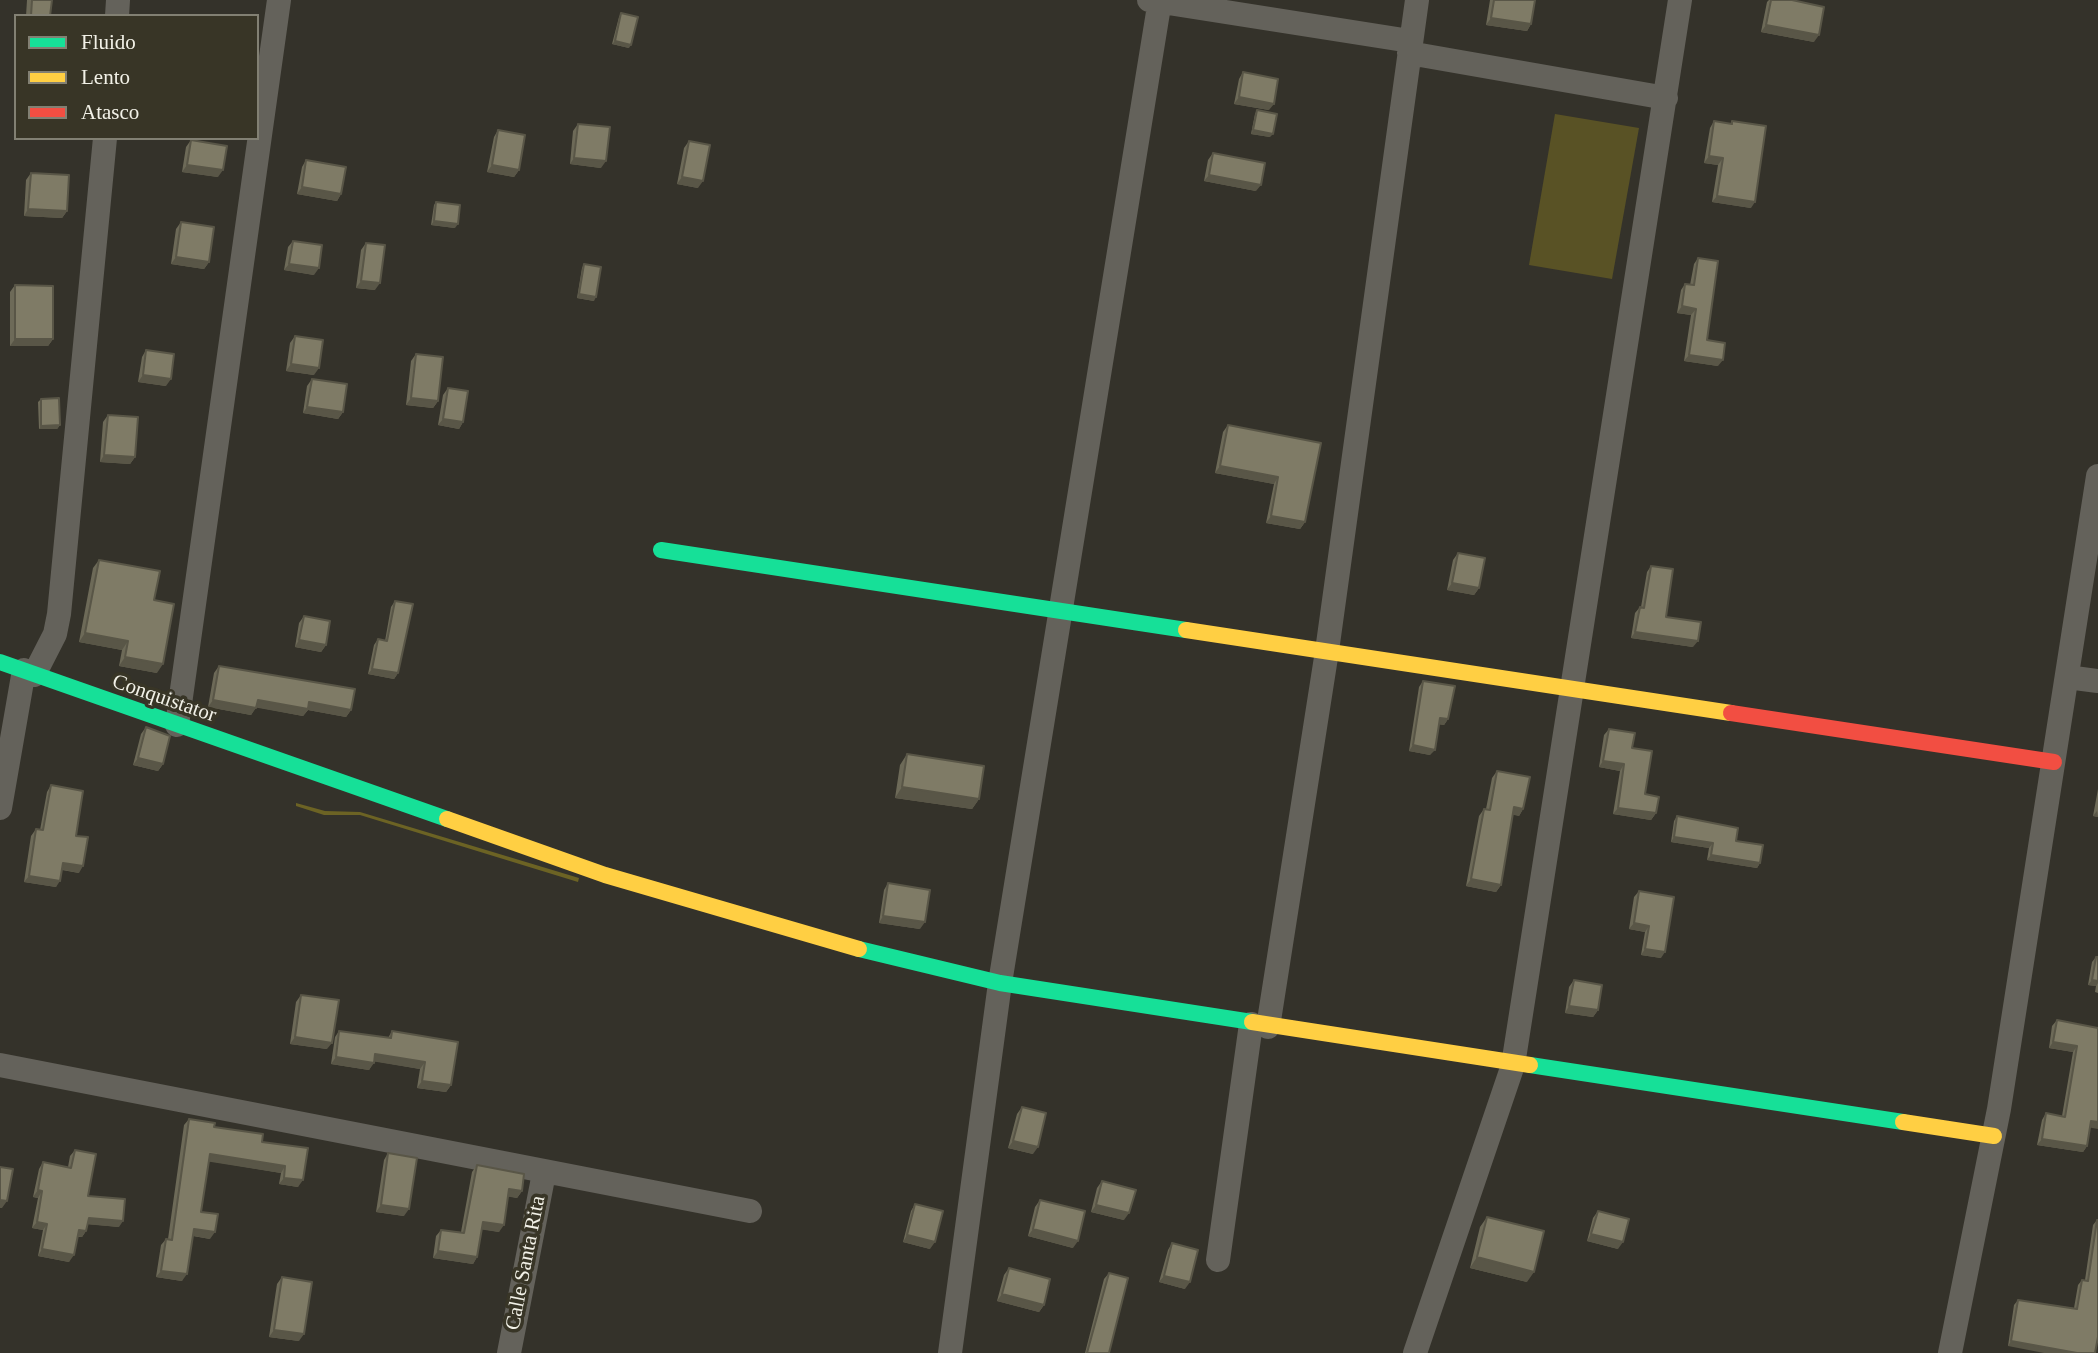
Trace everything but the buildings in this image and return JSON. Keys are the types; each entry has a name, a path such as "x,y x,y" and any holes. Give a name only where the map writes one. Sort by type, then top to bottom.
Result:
{"street":[{"path":"177,725 279,0"},
{"path":"1218,1260 1326,651 1417,0"},
{"path":"1415,1353 1513,1065 1680,0"},
{"path":"950,1353 1000,984 1157,1 1410,47 1666,98"},
{"path":"0,807 29,673 55,634 60,614 105,140"},
{"path":"1950,1353 1994,1136 2098,476"},
{"path":"661,550 2054,762"},
{"name":"Conquistator","path":"0,662 631,883 815,939 1000,984 1513,1065 1994,1136"},
{"path":"2067,677 2098,681"},
{"path":"0,1065 750,1211"},
{"name":"Calle Santa Rita","path":"509,1353 544,1173"}],"shaded area":[{"path":"1555,114 1639,128 1612,279 1529,265"},
{"path":"296,803 325,811 360,812 579,878 578,882 360,815 324,815 296,806"}],"traffic: fast":[{"path":"661,550 1186,630"},
{"path":"0,662 447,819"},
{"path":"859,949 1000,983 1252,1022"},
{"path":"1530,1065 1903,1122"}],"traffic: slow":[{"path":"1186,630 1731,713"},
{"path":"447,819 605,875 859,949"},
{"path":"1252,1022 1530,1065"},
{"path":"1903,1122 1994,1136"}],"traffic: jam":[{"path":"1731,713 2054,762"}]}
